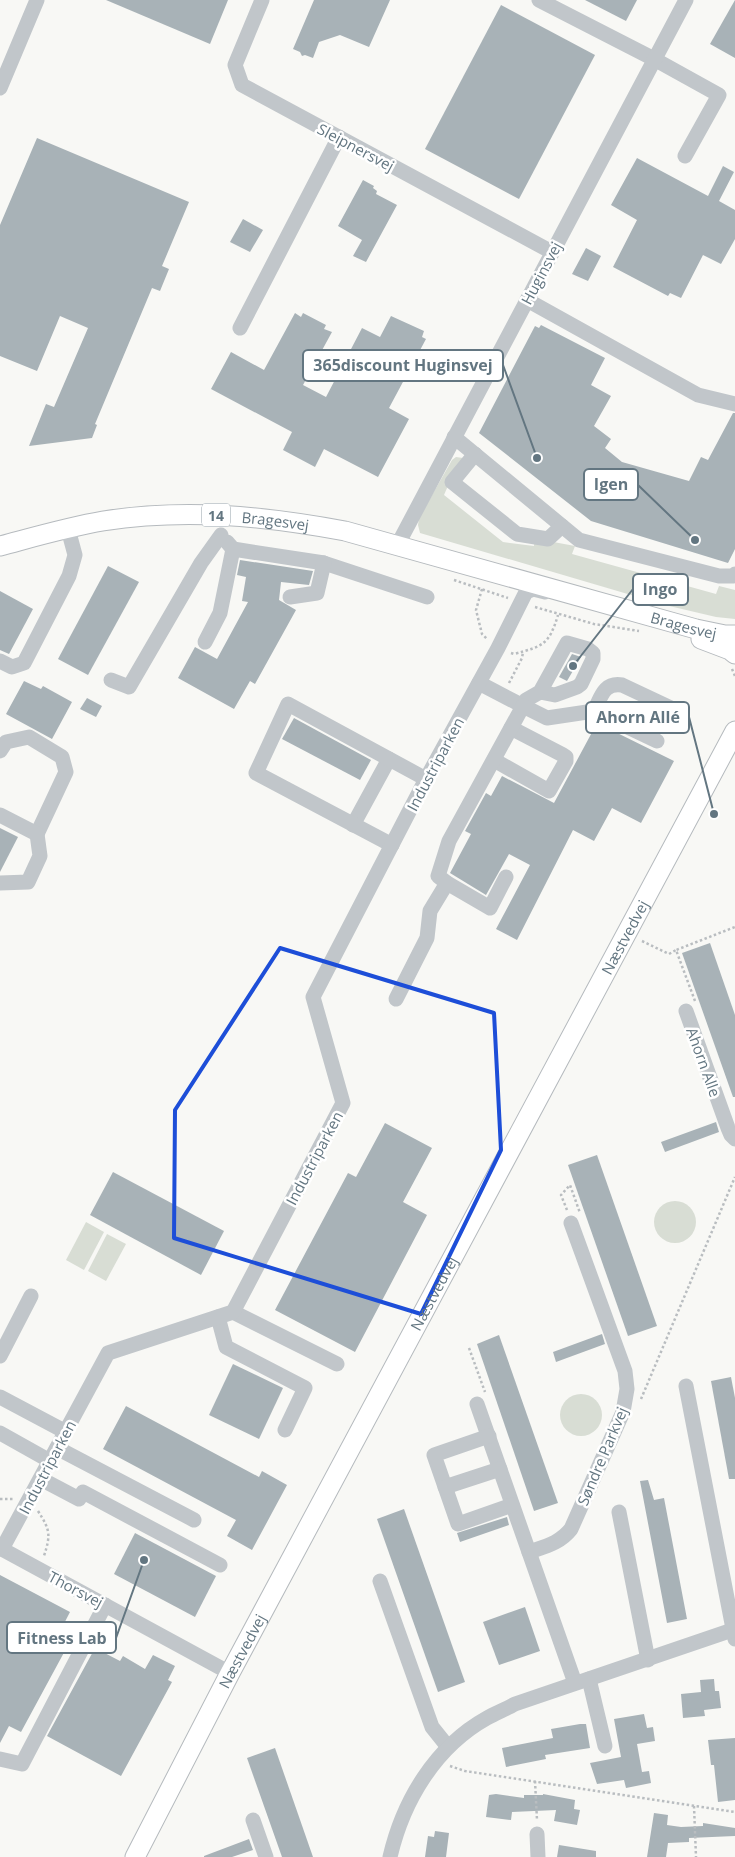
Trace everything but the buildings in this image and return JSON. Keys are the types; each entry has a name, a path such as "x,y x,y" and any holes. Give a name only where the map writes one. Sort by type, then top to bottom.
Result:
{"main road":[{"name":"Bragesvej","path":"0,542 102,522 173,515 247,516 290,521 344,532 396,546 522,586 575,607 641,621 686,634 730,650 735,654"},
{"name":"Bragesvej","path":"0,546 33,536"},
{"name":"Bragesvej","path":"522,586 602,604 696,629 725,635 735,635"},
{"name":"Næstvedvej","path":"135,1857 230,1673 735,731"}],"street":[{"path":"0,88 37,0"},
{"name":"Sleipnersvej","path":"262,0 235,65 242,85 552,252"},
{"path":"539,0 654,59 718,95 685,156"},
{"name":"Huginsvej","path":"396,546 686,0"},
{"path":"240,328 339,137"},
{"path":"527,300 698,394 735,404"},
{"path":"454,437 579,540 718,576 733,576 735,574"},
{"path":"475,454 452,482 517,534 548,539 562,526"},
{"path":"219,515 221,535 233,549 324,563 427,597"},
{"path":"0,661 12,668 24,663 69,576 75,555 68,528"},
{"path":"111,680 129,687 202,563 221,535"},
{"path":"206,642 220,613 233,549"},
{"path":"290,597 317,593 324,563"},
{"name":"Industriparken","path":"1,1549 41,1479 108,1353 233,1312 344,1102 313,997 426,779 479,683 522,586"},
{"path":"479,683 547,718 594,711 657,741"},
{"path":"594,711 608,688 615,684 622,685 673,710"},
{"path":"506,877 490,908 438,876 449,841 526,700 540,692"},
{"path":"392,845 256,774 288,704 426,779"},
{"path":"494,760 549,791 566,761 566,757 563,755 511,728"},
{"path":"0,751 6,742 28,737 62,757 66,772 37,834 40,856 28,882 0,883"},
{"path":"353,825 389,759"},
{"path":"0,815 37,834"},
{"path":"396,999 427,938 430,911 447,883"},
{"name":"Ahorn Alle","path":"686,1011 728,1128 735,1139"},
{"name":"Søndre Parkvej","path":"529,1552 565,1538 571,1529 622,1412 627,1389 625,1371 572,1223"},
{"path":"0,1356 31,1296"},
{"path":"233,1312 337,1364"},
{"path":"218,1317 226,1347 305,1388 285,1430"},
{"path":"390,1857 403,1813 417,1787 448,1747 468,1730 515,1704 734,1633 686,1386"},
{"path":"0,1397 66,1432"},
{"path":"478,1404 529,1552 582,1681 604,1746"},
{"path":"0,1433 50,1461"},
{"path":"489,1436 434,1455 458,1524 512,1505"},
{"path":"57,1448 194,1520"},
{"path":"445,1487 500,1469"},
{"path":"41,1479 79,1499 83,1492 220,1565"},
{"path":"619,1512 648,1660"},
{"name":"Thorsvej","path":"1,1549 230,1673"},
{"path":"380,1580 432,1727 448,1747"},
{"path":"0,1759 22,1764 105,1605"},
{"path":"253,1820 266,1857"},
{"path":"537,1834 538,1857"}],"path":[{"path":"502,695 522,658 523,652"},
{"path":"712,937 735,928"},
{"path":"627,932 669,954 676,950"},
{"path":"641,1399 735,1177"},
{"path":"570,1185 561,1194 572,1223"},
{"path":"0,1499 9,1497 36,1507 48,1528 48,1544 40,1570"},
{"path":"438,1759 465,1771 735,1812"},
{"path":"535,1781 537,1834"},
{"path":"694,1806 696,1857"}],"highlighted area":[{"path":"280,948 494,1013 501,1150 421,1314 174,1238 175,1110"}],"shaded area":[{"path":"456,457 463,458 457,465 444,495 503,542 534,546 534,544 548,541 575,546 572,554 716,594 719,586 735,590 735,619 716,617 665,605 420,533 419,518 452,460"},
{"path":"679,1201 687,1204 693,1210 696,1222 693,1234 687,1240 671,1243 663,1240 657,1234 654,1218 657,1210 663,1204"},
{"path":"86,1222 104,1232 84,1270 66,1260"},
{"path":"107,1234 126,1244 106,1281 88,1271"},
{"path":"585,1394 593,1397 599,1403 602,1415 599,1427 593,1433 577,1436 569,1433 563,1427 560,1411 563,1403 569,1397"}],"place":[{"name":"365discount Huginsvej","path":"537,458"},
{"name":"Igen","path":"695,540"},
{"name":"Ingo","path":"573,666"},
{"name":"Ahorn Allé","path":"714,814"},
{"name":"Fitness Lab","path":"144,1560"}]}
